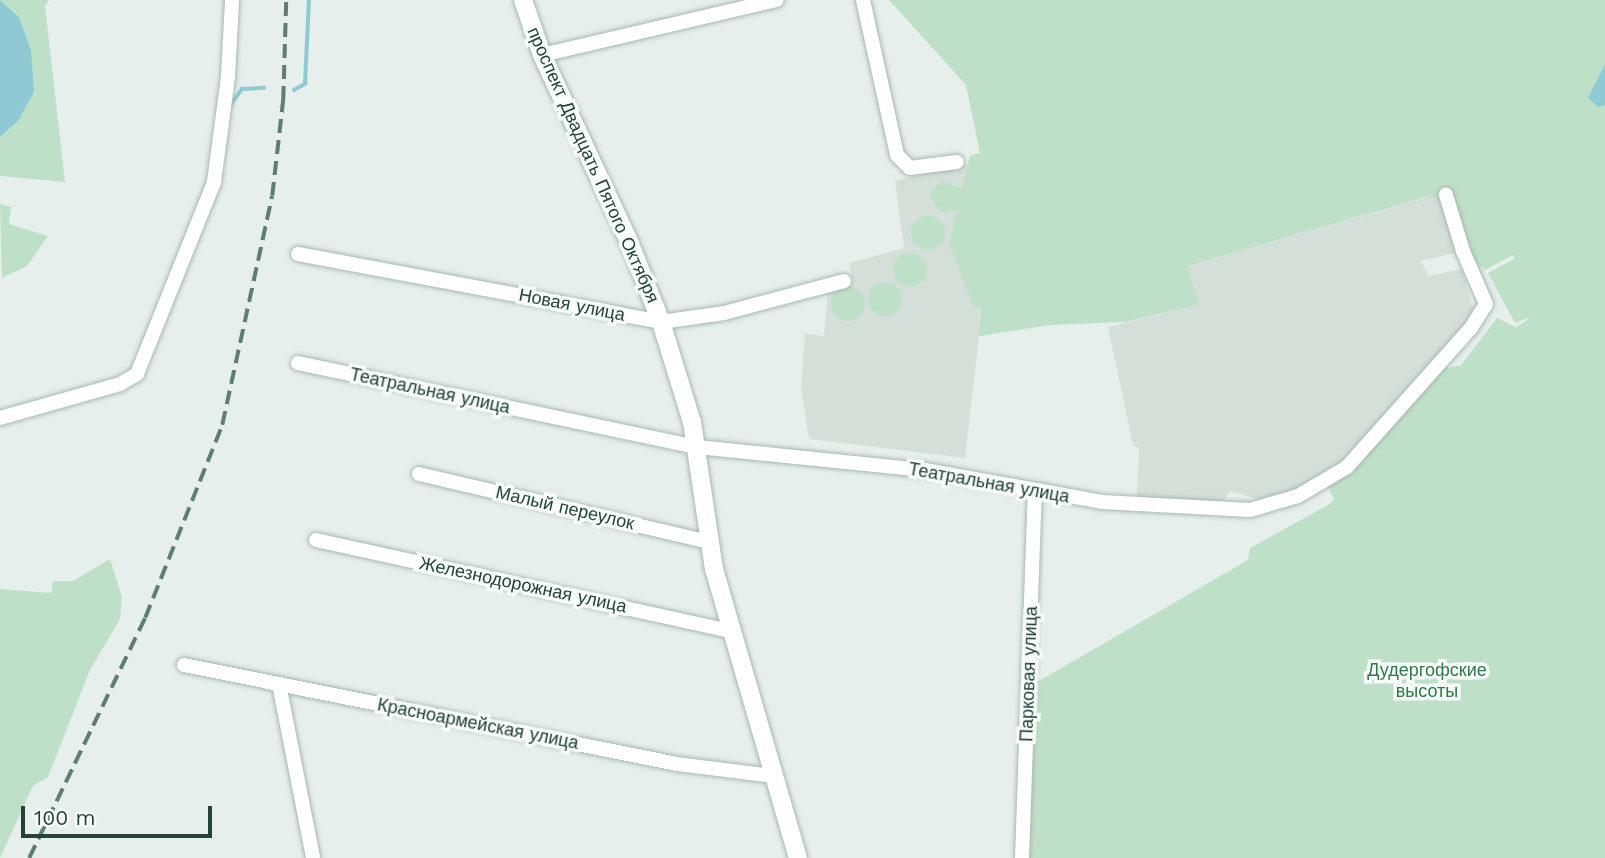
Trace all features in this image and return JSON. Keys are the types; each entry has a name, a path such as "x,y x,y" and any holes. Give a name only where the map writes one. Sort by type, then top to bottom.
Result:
{"street":[{"path":"0,418 120,384 137,374 214,182 229,77 232,0"},
{"name":"проспект Двадцать Пятого Октября","path":"523,0 542,55 630,244 661,322 697,447 710,542 731,631 798,858"},
{"path":"542,55 777,0"},
{"path":"863,0 897,155 910,168 957,162"},
{"name":"Театральная улица","path":"298,363 697,447 926,470 1035,491 1180,510 1250,510 1323,485 1369,443 1471,328 1486,304 1463,251 1446,195"},
{"name":"Новая улица","path":"298,254 661,322 724,313 844,281"},
{"name":"Малый переулок","path":"419,474 710,542"},
{"name":"Парковая улица","path":"1022,858 1035,491"},
{"name":"Железнодорожная улица","path":"316,540 731,631"},
{"name":"Красноармейская улица","path":"184,665 677,764 773,776"},
{"path":"279,684 313,858"}],"shaded area":[{"path":"971,163 980,200 979,336 965,458 809,439 801,387 805,334 824,336 828,289 853,285 849,263 904,248 895,181"},
{"path":"1454,190 1470,249 1421,261 1428,276 1462,269 1473,309 1469,322 1344,463 1293,491 1261,500 1230,491 1222,503 1137,499 1139,448 1133,445 1108,327 1199,305 1188,266"}],"green space":[{"path":"0,0 49,0 45,6 65,182 0,176 0,137 18,121 31,50 19,17"},
{"name":"Дудергофские высоты","path":"889,0 1605,0 1605,858 1026,858 1032,685 1248,560 1250,548 1330,504 1334,499 1328,486 1351,466 1444,357 1448,368 1461,365 1497,318 1516,327 1532,317 1515,323 1488,273 1514,259 1513,255 1485,270 1474,261 1461,233 1454,203 1427,197 1188,266 1199,305 1125,322 1050,325 979,336 980,308 973,306 949,243 957,210 941,212 929,195 942,180 962,189 970,156 980,153 966,85"},
{"path":"0,204 11,207 9,224 48,236 27,266 2,278"},
{"path":"928,216 940,221 945,233 940,245 928,250 916,245 911,233 916,221"},
{"path":"910,253 922,258 927,270 922,282 910,287 898,282 893,270 898,258"},
{"path":"885,282 897,287 902,299 897,311 885,316 873,311 868,299 873,287"},
{"path":"848,287 860,292 865,304 860,316 848,321 836,316 831,304 836,292"},
{"path":"110,559 122,597 120,619 90,670 48,777 33,786 0,858 0,589 51,593 53,581 73,581"}],"water":[{"path":"0,0 19,17 31,50 34,92 18,121 0,137"},
{"path":"1605,64 1605,105 1598,107 1588,98"}],"waterway":[{"path":"294,90 305,84 309,0"},
{"path":"230,106 242,89 264,88"}],"railway":[{"path":"29,858 145,618 222,425 272,196 283,100 286,0"}]}
